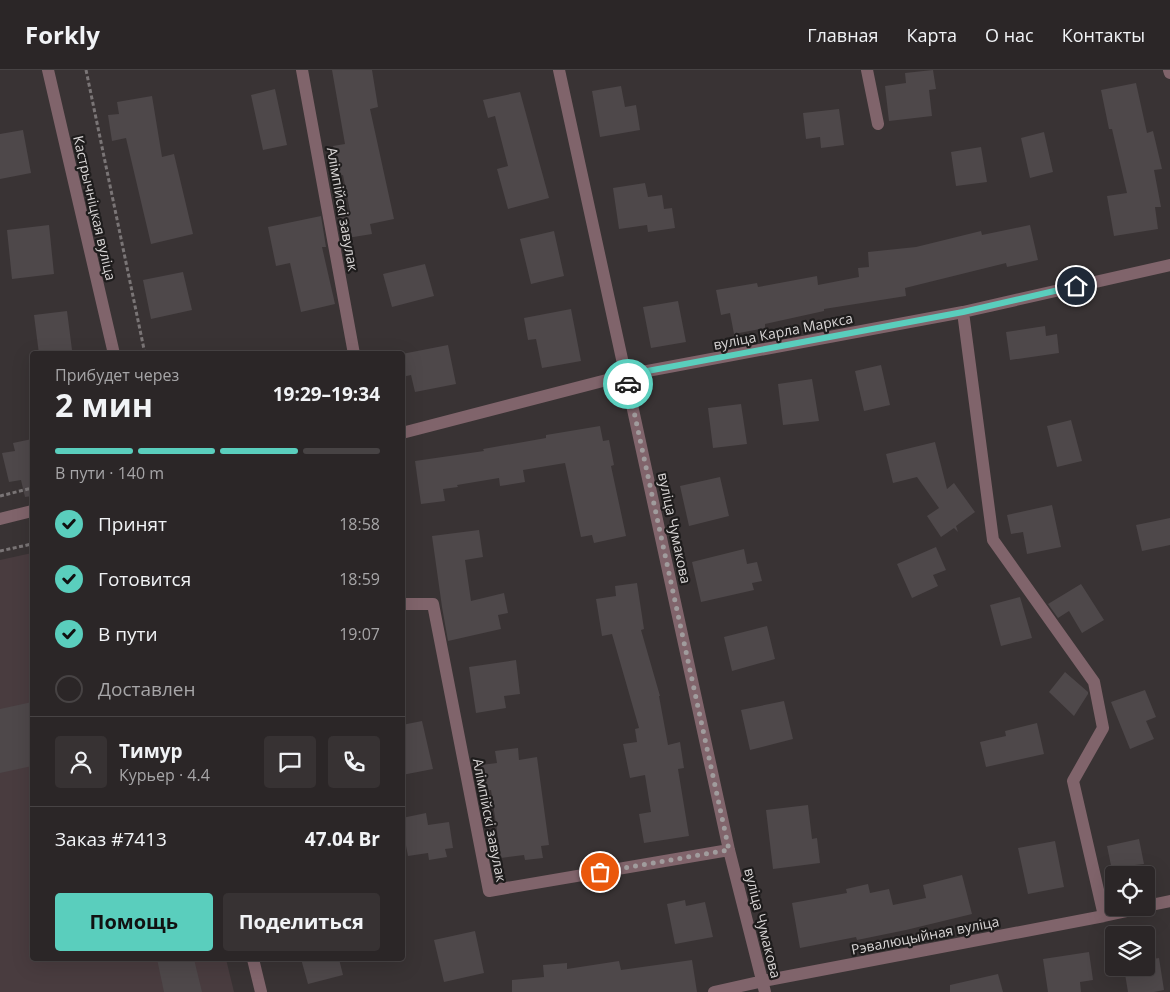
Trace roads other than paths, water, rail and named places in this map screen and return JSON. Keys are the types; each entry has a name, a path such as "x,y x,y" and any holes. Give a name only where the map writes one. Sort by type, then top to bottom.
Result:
{"street":[{"name":"Кастрычніцкая вуліца","path":"48,70 113,351"},
{"name":"Алімпійскі завулак","path":"302,70 353,351"},
{"name":"вуліца Чумакова","path":"559,70 729,850 764,987"},
{"path":"867,70 878,124"},
{"name":"вуліца Карла Маркса","path":"405,432 626,375 963,312 1170,265"},
{"path":"963,312 992,540 1094,682 1103,728 1072,781 1104,916"},
{"path":"0,519 30,512"},
{"name":"Алімпійскі завулак","path":"405,604 433,604 489,891 729,850"},
{"path":"1155,904 1170,901"},
{"name":"Рэвалюцыйная вуліца","path":"714,992 764,987 1104,916"},
{"path":"253,961 261,992"}]}
